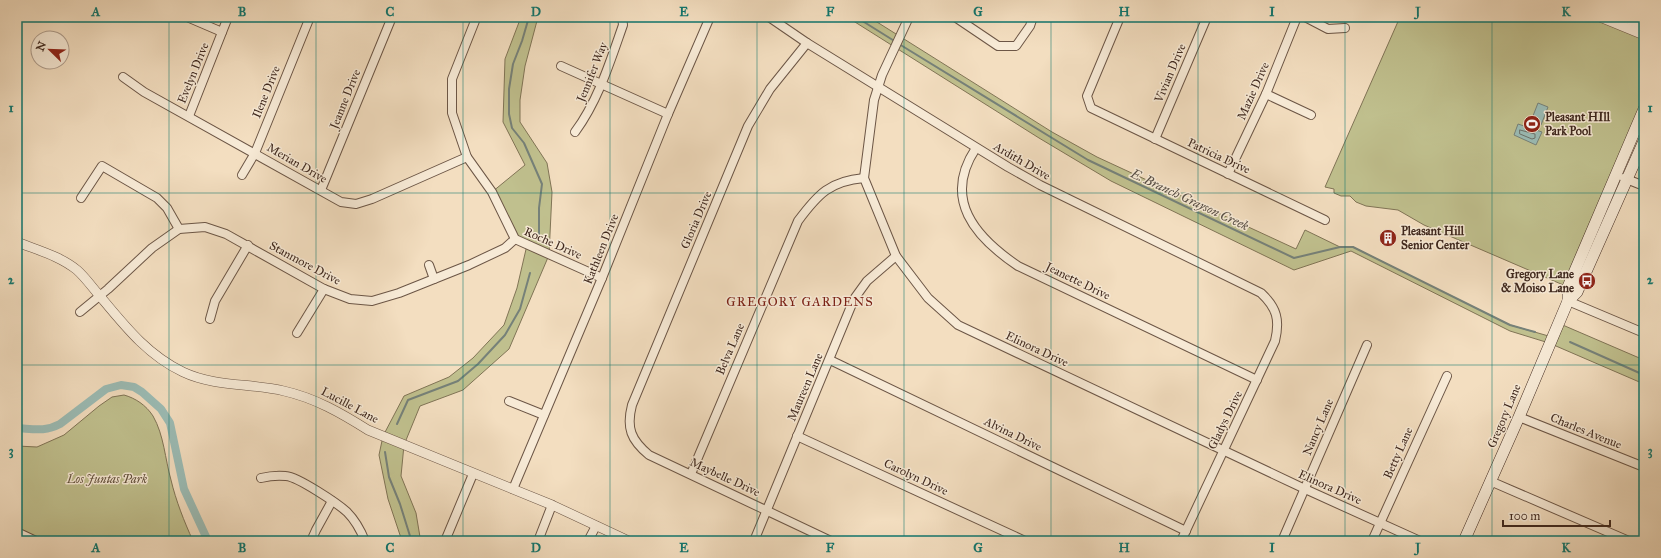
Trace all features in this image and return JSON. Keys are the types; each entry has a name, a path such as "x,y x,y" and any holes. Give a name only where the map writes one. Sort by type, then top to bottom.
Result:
{"main road":[{"name":"Gregory Lane","path":"1568,301 1568,287 1644,108"},
{"name":"Gregory Lane","path":"1464,541 1568,301 1577,292 1644,141"}],"street":[{"path":"187,17 222,32"},
{"name":"Evelyn Drive","path":"189,116 228,17"},
{"name":"Ilene Drive","path":"242,175 255,153 310,17"},
{"name":"Jeanne Drive","path":"320,190 392,17"},
{"name":"Roche Drive","path":"475,17 475,21 452,79 452,113 467,157 492,192 515,239 602,278"},
{"name":"Jennifer Way","path":"575,132 584,120 601,84 623,25 622,17"},
{"name":"Kathleen Drive","path":"512,489 602,278 668,114 710,17"},
{"name":"Ardith Drive","path":"769,17 807,43 1040,186 1260,293 1273,306"},
{"name":"Elinora Drive","path":"909,17 894,47 878,86 874,100 864,178 896,256 928,298 958,325 1223,451 1420,541"},
{"path":"955,17 998,46 1016,46 1030,26 1033,17"},
{"name":"Patricia Drive","path":"1120,17 1087,96 1091,108 1325,220"},
{"name":"Vivian Drive","path":"1155,139 1207,17"},
{"name":"Mazie Drive","path":"1228,174 1266,94 1297,17"},
{"path":"1305,17 1328,29 1345,28"},
{"path":"1623,17 1644,26"},
{"path":"1603,18 1644,34"},
{"name":"Gloria Drive","path":"629,417 632,405 748,126 770,89 807,43"},
{"path":"561,66 668,114"},
{"name":"Merian Drive","path":"123,77 144,92 341,202 356,204 372,199 467,157"},
{"path":"1266,94 1311,115"},
{"name":"Jeanette Drive","path":"976,148 969,159 963,178 964,205 967,216 974,227 1001,254 1018,266 1257,380"},
{"path":"80,312 133,268 152,248 179,229 167,208 157,198 102,166 81,198"},
{"path":"1616,174 1644,186"},
{"name":"Belva Lane","path":"691,474 798,221 809,206 829,187 846,180 864,178"},
{"name":"Stanmore Drive","path":"179,229 204,227 226,234 324,289 350,299 372,301 399,293 434,279 505,248 515,239"},
{"name":"Lucille Lane","path":"17,242 61,260 77,270 135,338 157,357 183,372 215,382 283,390 315,399 341,412 368,430 552,505 629,541"},
{"path":"210,319 215,301 248,245"},
{"name":"Maureen Lane","path":"754,541 854,299 867,281 896,256"},
{"path":"429,264 434,279"},
{"path":"297,333 324,289"},
{"path":"1568,301 1644,333"},
{"name":"Gladys Drive","path":"1181,541 1275,341 1278,329 1277,316 1273,306"},
{"name":"Nancy Lane","path":"1282,541 1367,345"},
{"name":"Alvina Drive","path":"830,360 1186,531"},
{"name":"Betty Lane","path":"1372,541 1447,376"},
{"path":"509,401 544,415"},
{"name":"Maybelle Drive","path":"629,417 629,427 639,447 649,455 831,541"},
{"name":"Charles Avenue","path":"1519,417 1644,467"},
{"name":"Carolyn Drive","path":"797,436 1025,541"},
{"path":"445,541 473,474"},
{"path":"261,478 275,475 287,476 332,501 347,512 354,521 365,541"},
{"path":"1490,481 1629,541"},
{"path":"311,541 332,501"},
{"path":"538,541 552,505"},
{"path":"588,541 596,526"},
{"path":"17,532 36,541"}],"green space":[{"path":"521,17 538,17 525,66 520,100 520,122 547,163 552,192 549,255 509,349 463,390 420,406 404,445 401,476 416,513 420,537 423,541 404,541 400,535 388,499 379,455 383,436 404,396 449,377 473,358 504,325 517,288 527,245 515,239 492,192 525,165 503,122 505,59"},
{"path":"847,17 869,17 1052,132 1097,157 1296,249 1305,230 1340,247 1353,247 1510,325 1552,337 1558,323 1644,360 1644,384 1549,343 1510,331 1351,251 1294,270 1111,181 1039,138"},
{"path":"1400,17 1600,17 1644,35 1644,109 1568,287 1424,225 1398,210 1366,206 1356,202 1350,196 1341,196 1334,193 1334,189 1325,187"},
{"name":"Los Juntas Park","path":"124,395 144,405 157,423 175,496 193,541 36,541 17,532 17,446 37,447 64,435 112,397"}],"water":[{"path":"1538,103 1548,107 1541,125 1531,121"},
{"path":"1518,124 1542,132 1536,145 1514,135"}],"waterway":[{"path":"529,17 513,64 509,89 509,114 512,128 524,143 542,184 539,208 539,235"},
{"name":"E. Branch Grayson Creek","path":"856,17 896,42"},
{"name":"E. Branch Grayson Creek","path":"899,44 1088,160 1294,258 1340,247 1353,247 1510,325 1535,332"},
{"path":"397,424 408,400 458,381 478,364 505,335 520,309 530,273"},
{"name":"E. Branch Grayson Creek","path":"1570,342 1644,375"},
{"path":"17,428 39,429 55,427 106,389 121,385 134,387 161,409 170,423 184,489 208,541"},
{"path":"385,452 389,477 413,541"}],"place":[{"name":"Pleasant HIll Park Pool","path":"1532,124"},
{"name":"Pleasant Hill Senior Center","path":"1388,238"},
{"name":"Gregory Lane & Moiso Lane","path":"1587,281"}],"district":[{"name":"GREGORY GARDENS","path":"800,301"}]}
